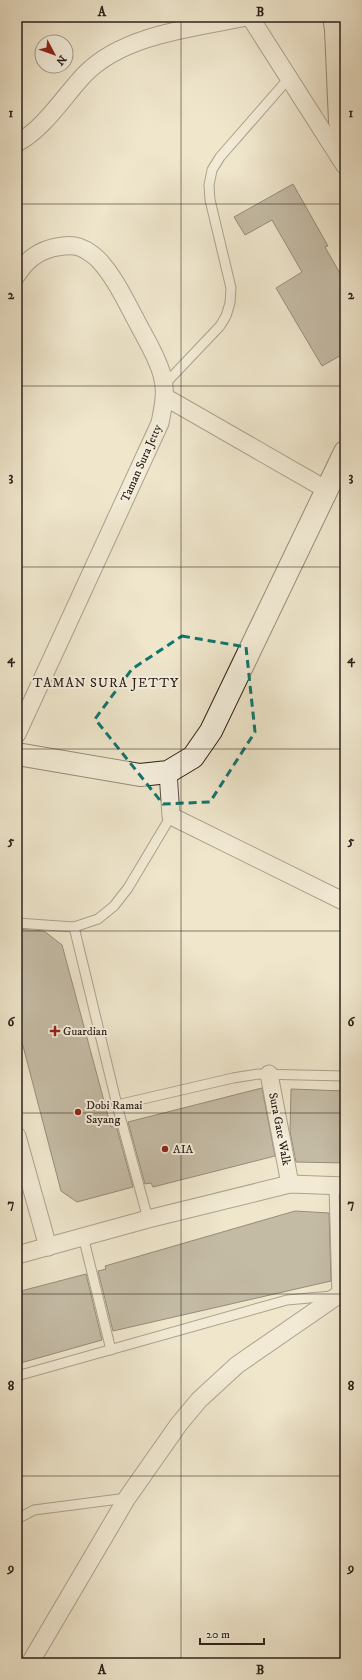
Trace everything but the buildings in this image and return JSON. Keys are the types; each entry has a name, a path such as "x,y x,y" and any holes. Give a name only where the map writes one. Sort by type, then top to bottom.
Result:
{"main road":[{"path":"336,21 340,122 345,146"}],"street":[{"path":"17,143 27,138 86,73 108,55 125,47 158,36 247,17"},
{"path":"250,17 345,166"},
{"name":"Taman Sura Jetty","path":"17,275 34,255 47,249 64,245 79,247 91,254 102,263 112,276 154,354 162,375 164,391 160,423 17,734"},
{"path":"164,391 327,490"},
{"path":"17,754 140,775 168,772 193,757 211,731 345,452"},
{"path":"168,772 171,816 345,902"},
{"name":"Sura Gate Walk","path":"269,1074 290,1184"},
{"path":"17,1136 48,1247"},
{"path":"17,1255 148,1219 290,1184 339,1186"},
{"path":"30,1663 127,1498 179,1424 199,1400 237,1365 341,1296"}],"lane":[{"path":"164,391 220,326 226,316 230,303 230,288 210,200 209,185 212,170 220,157 289,78"},
{"path":"17,924 74,927 98,919 114,906 128,888 171,816"},
{"path":"74,927 117,1105 148,1219"},
{"path":"117,1105 233,1078 269,1074 345,1076"},
{"path":"17,1376 287,1300 341,1296 339,1186"},
{"path":"83,1236 111,1350"},
{"path":"17,1519 34,1510 127,1498"}],"highlighted area":[{"path":"182,636 246,647 255,732 210,802 163,804 95,719 132,669"}],"place":[{"name":"Guardian","path":"55,1031"},
{"name":"Dobi Ramai Sayang","path":"78,1112"},
{"name":"AIA","path":"165,1149"}],"district":[{"name":"TAMAN SURA JETTY","path":"106,682"}]}
